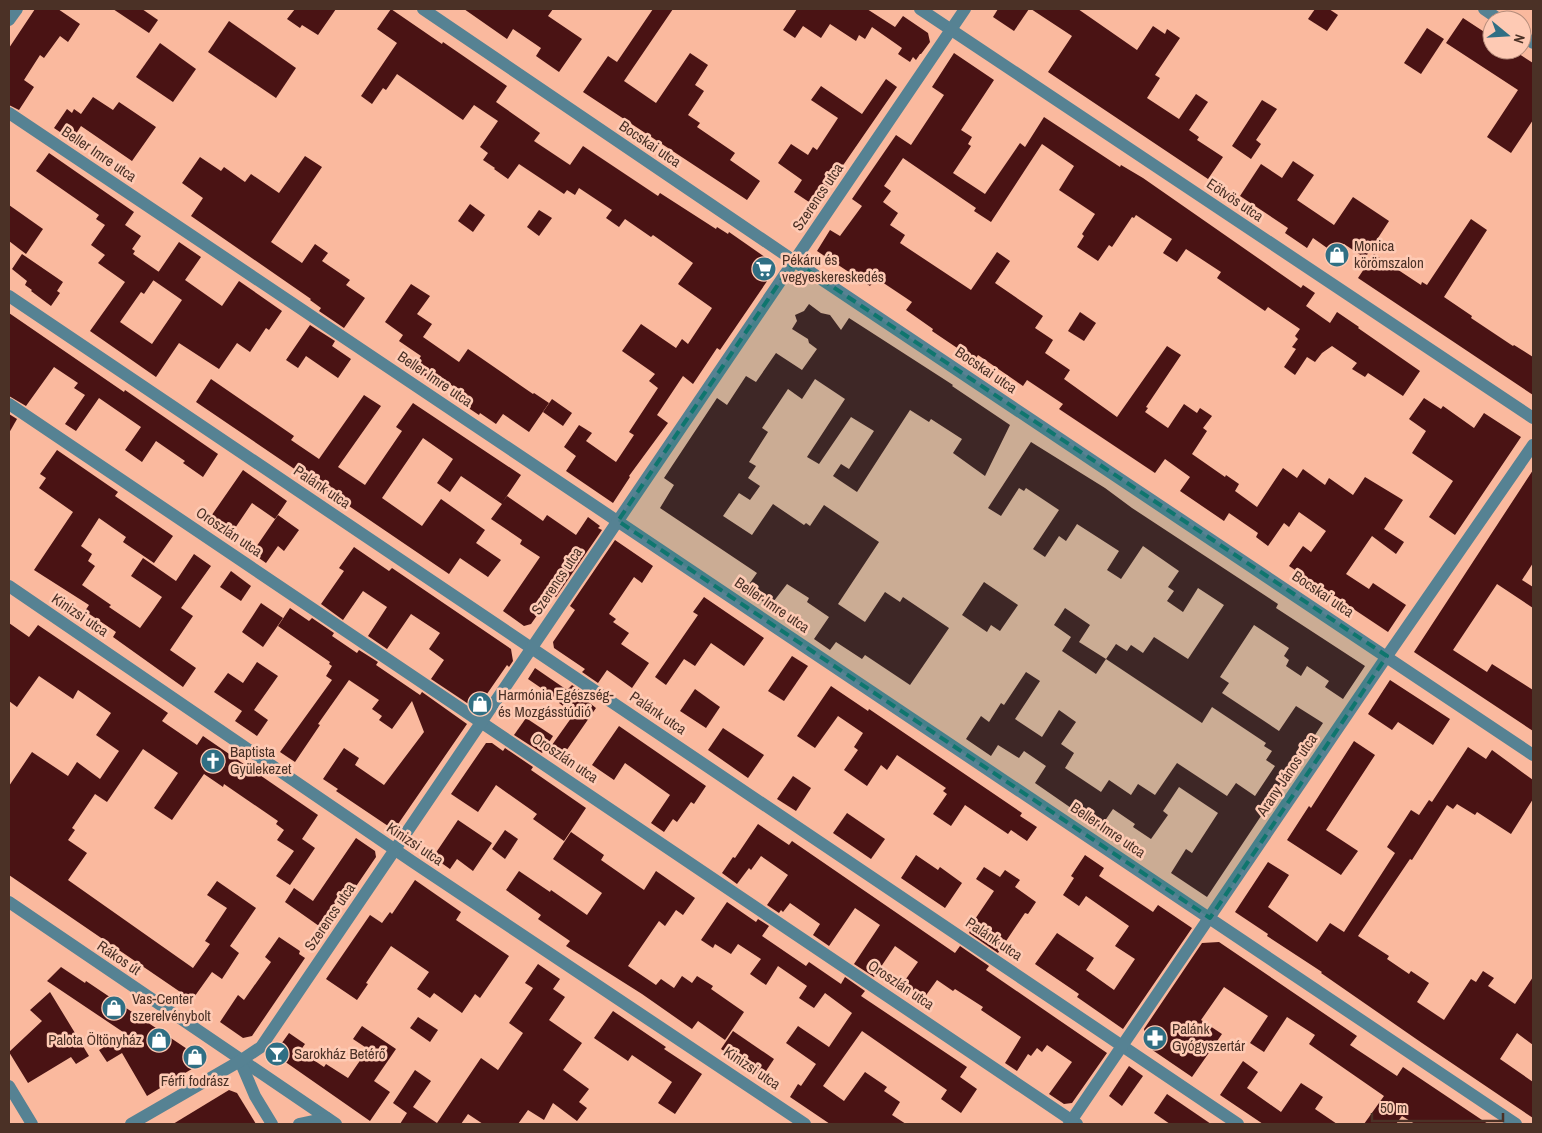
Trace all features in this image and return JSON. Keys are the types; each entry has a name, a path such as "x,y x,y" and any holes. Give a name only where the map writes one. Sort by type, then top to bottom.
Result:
{"street":[{"path":"9,20 17,9"},
{"name":"Bocskai utca","path":"423,9 794,261 1533,755"},
{"name":"Eötvös utca","path":"920,9 1533,418"},
{"name":"Szerencs utca","path":"131,1124 261,1047 965,9"},
{"name":"Beller Imre utca","path":"9,113 1516,1124"},
{"name":"Palánk utca","path":"9,296 1238,1124"},
{"name":"Oroszlán utca","path":"9,404 1073,1123"},
{"name":"Arany János utca","path":"1073,1123 1387,656 1533,445"},
{"name":"Kinizsi utca","path":"9,586 395,850 805,1124"},
{"name":"Rákos út","path":"9,902 240,1061 331,1121"},
{"path":"240,1061 255,1096 272,1124"},
{"path":"9,1086 32,1124"},
{"path":"299,1124 331,1121"}],"highlighted area":[{"path":"794,261 1387,656 1210,918 618,521"}],"building":[{"path":"35,9 58,9 80,24 68,42 60,36 44,58 40,55 24,80 34,87 19,110 9,105 9,48"},
{"path":"113,9 142,9 158,20 149,33"},
{"path":"295,9 336,9 318,35 302,25 300,28 287,19"},
{"path":"391,9 507,86 496,102 540,133 534,141 570,165 583,146 658,196 660,193 716,229 717,227 728,234 729,232 772,262 774,271 720,350 717,348 693,384 683,376 657,415 668,423 629,476 613,503 566,471 576,456 564,447 579,425 592,433 586,441 616,462 634,435 629,432 658,388 649,381 655,374 622,351 641,324 676,348 682,339 688,344 712,308 678,284 693,263 653,235 651,237 625,219 619,227 606,218 612,210 579,188 575,195 567,190 564,194 519,164 508,179 494,169 483,160 488,153 480,147 498,121 474,105 463,120 397,74 386,90 383,88 372,104 361,96 397,43 377,29"},
{"path":"464,9 553,9 548,16 582,39 559,72 536,56 541,48 513,29 507,39"},
{"path":"653,9 673,9 624,81 656,103 690,53 708,65 695,85 704,91 688,115 700,123 697,127 735,153 730,160 760,181 747,200 583,92 608,56 617,62"},
{"path":"797,9 867,9 895,27 903,16 928,33 930,42 916,60 913,57 910,62 898,54 902,48 872,27 865,39 859,35 856,41 830,24 821,38 803,26 795,38 783,30"},
{"path":"998,9 1029,9 1014,31 993,17"},
{"path":"1031,9 1078,9 1137,50 1153,26 1165,34 1167,29 1180,38 1155,75 1160,78 1147,98 1179,119 1196,94 1208,102 1189,130 1199,137 1197,140 1223,157 1208,179 1048,72 1072,36"},
{"path":"1315,9 1329,9 1338,15 1327,31 1308,19"},
{"path":"1463,18 1482,30 1482,60 1528,60 1533,63 1533,120 1511,153 1487,137 1518,90 1446,43"},
{"path":"229,21 296,68 276,98 208,52"},
{"path":"1427,28 1444,39 1421,74 1404,63"},
{"path":"160,43 196,69 173,102 136,77"},
{"path":"954,53 994,80 961,130 972,137 968,144 971,146 953,173 985,194 1020,143 1025,147 1044,117 1120,167 1121,165 1143,178 1301,288 1303,285 1315,293 1306,306 1330,323 1337,312 1420,371 1403,396 1368,373 1365,377 1352,369 1357,363 1332,346 1322,353 1315,362 1307,357 1295,375 1284,367 1296,349 1292,347 1298,339 1295,336 1300,329 1268,307 1265,311 1217,278 1221,272 1186,249 1177,262 1163,253 1172,239 1136,215 1134,218 1132,217 1112,247 1109,245 1098,261 1077,247 1084,236 1082,234 1095,214 1059,190 1074,166 1042,144 991,222 974,211 976,208 903,158 884,186 891,191 883,202 898,213 890,225 905,235 900,243 971,290 997,252 1010,261 995,283 1043,316 1035,328 1053,340 1045,353 1070,370 1064,379 1117,417 1167,346 1181,355 1146,407 1148,408 1145,412 1168,428 1184,404 1197,413 1200,408 1212,416 1203,428 1207,431 1192,454 1225,477 1226,475 1239,484 1235,491 1257,507 1283,468 1297,478 1303,469 1325,485 1329,478 1353,495 1365,477 1403,500 1384,529 1404,542 1396,554 1372,536 1346,574 1369,589 1373,583 1406,605 1388,632 1289,566 1303,546 1311,552 1326,531 1299,512 1289,527 1284,523 1268,546 1256,537 1258,533 1229,513 1224,521 1180,491 1190,477 1165,459 1155,473 1059,409 1063,404 1027,380 1023,386 978,355 975,360 932,331 933,329 906,310 912,302 876,278 870,286 817,251 830,230 840,236 862,206 852,199 896,135 911,145 944,95 932,87"},
{"path":"886,79 897,87 815,206 794,192 802,180 778,163 791,144 808,155 813,147 817,150 838,118 811,100 821,86 862,114"},
{"path":"93,97 113,110 119,102 156,127 132,161 81,126 72,140 54,128 67,109 72,113 74,109 81,114"},
{"path":"1262,100 1277,109 1256,140 1261,144 1251,159 1232,146"},
{"path":"49,153 134,212 125,225 141,236 132,249 135,251 133,254 159,272 179,242 201,257 185,280 222,306 239,281 282,311 269,330 266,328 250,352 237,343 219,369 179,343 156,377 90,331 125,282 98,263 105,255 91,245 105,225 96,219 99,215 36,171","holes":["153,280 182,300 152,344 120,322 141,292 144,294"]},
{"path":"305,156 322,167 271,242 302,263 315,244 328,253 322,261 350,280 346,285 365,298 344,328 319,311 321,308 311,299 191,216 203,198 182,183 200,157 221,171 224,167 245,182 251,174 279,193"},
{"path":"1293,161 1314,175 1297,200 1334,225 1353,197 1389,221 1365,258 1344,244 1337,255 1313,238 1307,248 1285,233 1288,228 1240,196 1261,164 1282,178"},
{"path":"470,204 485,215 473,232 458,221"},
{"path":"9,205 43,229 26,254 9,241"},
{"path":"539,210 552,218 539,236 527,227"},
{"path":"1471,219 1487,230 1444,297 1472,316 1471,318 1533,357 1533,395 1358,278 1374,254 1421,285 1422,282 1427,285"},
{"path":"22,254 63,282 57,291 60,293 51,306 31,291 25,285 27,281 12,269"},
{"path":"411,284 430,296 417,314 432,324 423,337 459,362 468,349 549,403 529,432 503,414 496,424 480,413 479,415 455,399 460,391 438,376 434,382 413,368 421,356 399,341 403,335 385,322"},
{"path":"809,304 821,313 830,315 841,330 849,318 953,385 1010,425 985,476 953,453 962,439 931,419 929,422 910,410 857,492 833,476 841,464 849,469 874,431 851,417 819,464 807,457 845,399 815,379 802,399 788,389 762,428 768,432 749,462 756,466 748,478 760,486 750,500 739,493 723,516 752,535 773,504 804,525 806,523 810,526 824,505 879,542 838,604 865,622 885,592 900,602 903,597 949,628 910,685 865,655 862,659 836,642 830,650 814,639 829,617 807,602 809,598 787,584 770,606 745,590 757,573 660,508 674,485 664,478 717,398 727,405 746,376 756,382 776,353 802,370 817,349 809,343 808,339 792,329 797,321 795,315 804,311"},
{"path":"1080,312 1096,323 1084,341 1068,331"},
{"path":"9,313 218,454 203,477 183,463 185,461 156,441 142,462 125,450 141,427 99,398 76,431 65,424 85,395 74,388 78,383 54,367 26,406 9,396"},
{"path":"310,325 335,341 332,346 351,359 338,378 306,356 298,368 286,360"},
{"path":"211,379 294,436 291,440 319,459 364,395 381,406 338,467 365,485 402,431 396,427 413,403 521,475 502,503 507,496 543,521 547,515 576,535 588,517 600,526 598,528 602,530 556,597 552,594 531,624 524,626 503,611 540,557 520,544 522,540 491,519 502,504 461,476 450,492 437,483 453,459 423,438 382,498 422,526 441,499 485,530 476,543 501,560 488,577 460,558 449,574 196,402"},
{"path":"1424,398 1441,409 1443,406 1474,428 1484,413 1521,437 1455,535 1429,517 1453,481 1412,453 1426,431 1409,419"},
{"path":"552,399 572,413 563,426 543,412"},
{"path":"9,414 17,419 9,433"},
{"path":"1031,442 1105,488 1132,508 1278,604 1276,608 1365,666 1343,699 1325,687 1329,681 1307,666 1301,676 1286,666 1289,660 1284,656 1289,648 1254,625 1220,677 1229,683 1222,693 1279,731 1296,706 1323,723 1207,897 1171,873 1186,849 1192,853 1218,813 1179,787 1163,811 1168,815 1151,839 1133,827 1135,824 1113,809 1100,828 1035,783 1046,766 1024,751 1019,758 998,745 991,756 966,739 981,716 989,722 1001,703 1004,705 1026,672 1040,681 1015,719 1042,737 1059,710 1076,722 1061,744 1074,753 1065,768 1101,792 1109,780 1131,795 1138,784 1155,795 1177,763 1227,796 1236,783 1255,796 1275,766 1266,760 1272,751 1264,746 1266,743 1212,707 1202,723 1106,659 1116,644 1127,651 1131,645 1143,653 1154,637 1188,659 1224,605 1198,588 1183,612 1167,601 1174,591 1168,587 1179,571 1143,546 1121,579 1107,570 1119,551 1077,524 1066,541 1059,536 1045,557 1033,549 1059,510 1026,488 1024,491 1019,488 1001,516 988,508"},
{"path":"57,450 118,492 115,496 173,536 154,563 123,542 126,537 99,518 81,546 92,554 88,561 95,566 82,585 111,605 109,607 140,628 153,610 162,597 131,576 143,558 176,581 194,554 211,566 181,608 193,616 170,650 196,668 183,687 113,637 116,632 85,611 89,605 34,570 73,512 39,488 46,478 40,474"},
{"path":"243,470 287,501 275,519 252,503 229,537 207,522"},
{"path":"1533,470 1533,563 1522,580 1533,587 1533,608 1497,584 1453,650 1487,672 1492,664 1533,690 1533,731 1414,652"},
{"path":"278,515 299,530 284,551 278,546 266,563 252,553"},
{"path":"615,540 653,566 642,583 634,577 609,614 616,619 613,622 629,633 621,644 649,663 632,688 607,670 598,683 582,672 585,669 554,648 553,642 575,610 570,606"},
{"path":"354,547 389,571 392,568 511,649 513,661 509,667 507,665 480,704 470,705 431,679 444,660 429,649 440,633 411,614 387,649 368,636 387,607 363,591 343,620 321,604 344,571 339,568"},
{"path":"231,571 251,586 241,601 220,587"},
{"path":"984,582 1018,605 1000,631 991,625 987,632 962,615"},
{"path":"704,597 764,638 744,666 711,643 695,666 684,659 666,685 655,677 698,615 693,612"},
{"path":"261,603 283,618 263,647 242,632"},
{"path":"290,608 309,621 312,618 334,633 332,636 357,653 359,650 378,662 376,665 420,695 422,692 467,724 394,830 336,791 338,789 323,779 344,748 359,758 355,765 384,785 424,732 412,701 392,729 379,720 382,716 372,709 379,700 349,680 318,724 320,725 295,762 280,752 332,680 326,676 332,666 329,664 330,662 278,626"},
{"path":"1065,608 1090,625 1079,642 1106,659 1096,674 1062,651 1071,637 1054,625"},
{"path":"9,623 29,637 38,625 168,713 162,721 197,745 203,736 318,815 302,839 315,848 290,885 276,876 294,851 277,840 284,830 276,824 278,821 224,784 223,787 204,774 172,820 154,808 178,773 143,749 107,802 95,794 72,828 75,830 68,840 87,853 68,880 193,968 210,944 205,941 227,908 207,895 217,881 256,908 230,946 239,953 222,979 212,972 192,1000 9,875 9,786 32,752 68,776 77,762 100,779 119,751 96,735 111,713 78,690 73,699 39,676 17,707 9,701"},
{"path":"792,656 808,666 784,701 768,691"},
{"path":"257,662 278,676 254,710 268,720 257,736 235,721 242,711 214,692 228,673 243,683"},
{"path":"535,668 567,690 572,685 590,697 587,701 596,708 564,754 552,745 574,714 559,703 560,701 528,679"},
{"path":"1390,680 1450,719 1433,745 1398,722 1392,730 1368,714"},
{"path":"831,686 868,711 869,709 1022,813 1020,816 1037,827 1027,841 1011,830 1008,834 965,805 951,826 933,814 947,794 943,791 946,788 897,755 887,770 881,765 867,786 844,770 858,750 854,747 863,733 838,716 815,748 797,736"},
{"path":"695,689 720,707 706,728 680,711"},
{"path":"526,718 553,736 542,753 514,735"},
{"path":"619,726 706,786 694,804 691,802 677,822 673,819 664,832 651,823 670,795 625,763 614,780 592,765"},
{"path":"723,728 764,755 748,778 708,750"},
{"path":"1354,741 1375,755 1326,830 1358,851 1341,875 1287,840 1309,806 1311,808"},
{"path":"486,743 492,743 503,751 505,748 533,767 531,770 586,808 564,841 533,819 537,814 496,785 478,812 451,794"},
{"path":"1468,747 1486,759 1492,750 1533,780 1533,799 1511,834 1477,812 1475,815 1457,804 1453,809 1447,805 1412,860 1410,859 1358,936 1389,956 1387,959 1409,974 1411,971 1429,983 1417,1002 1444,1020 1471,979 1476,982 1483,971 1494,978 1488,986 1515,1004 1533,977 1533,1045 1517,1033 1500,1059 1533,1082 1533,1118 1267,936 1268,934 1235,912 1268,862 1289,875 1268,907 1317,942 1330,923 1344,932 1395,853 1387,847 1411,810 1419,815 1429,800 1432,802"},
{"path":"793,776 811,788 796,811 777,799"},
{"path":"847,813 885,839 871,859 833,833"},
{"path":"458,820 492,843 473,871 457,859 450,869 433,857"},
{"path":"758,824 789,845 792,841 955,953 960,946 989,966 986,970 1107,1053 1072,1103 1064,1104 1049,1094 1072,1062 1047,1045 1042,1052 1037,1048 1031,1056 1028,1054 1017,1071 1005,1063 1021,1037 981,1010 983,1007 937,980 924,998 903,983 918,962 895,946 874,977 854,964 880,925 855,908 829,946 813,935 820,924 790,903 783,912 781,910 779,913 767,905 788,875 761,856 751,870 749,868 737,884 722,873 733,857 735,858"},
{"path":"505,830 518,839 505,859 492,849"},
{"path":"571,832 604,855 601,860 644,890 656,871 695,898 683,915 676,910 665,926 659,921 628,966 656,985 661,979 674,988 682,976 692,983 697,976 713,986 711,989 744,1012 725,1040 698,1021 692,1029 642,994 566,946 570,941 538,919 541,915 506,890 519,871 587,915 602,893 553,859"},
{"path":"356,838 375,851 376,857 346,901 340,896 319,926 285,902 294,888 313,901"},
{"path":"916,855 938,870 940,867 962,883 945,908 901,878"},
{"path":"1085,855 1104,868 1099,876 1153,912 1158,905 1192,928 1123,1029 1077,997 1079,994 1035,964 1057,933 1094,958 1086,970 1114,990 1135,959 1115,946 1129,926 1086,896 1079,906 1063,895 1074,878 1071,876"},
{"path":"984,867 1000,877 1005,870 1020,880 1015,887 1036,902 1028,914 1025,913 998,953 969,933 971,929 969,928 994,891 976,879"},
{"path":"415,880 461,912 456,920 509,956 480,998 475,994 462,1013 434,993 430,998 417,989 429,972 391,946 357,1000 326,979 370,915 382,923 390,912 392,914"},
{"path":"727,902 756,922 758,919 769,926 762,936 806,966 809,962 841,984 845,977 865,991 861,996 967,1067 960,1077 977,1089 961,1113 941,1099 947,1090 862,1031 823,1086 844,1101 865,1072 887,1087 884,1091 900,1102 892,1115 906,1124 830,1124 790,1097 798,1084 801,1086 816,1064 786,1043 798,1026 829,1047 852,1013 825,993 814,1008 799,998 807,986 778,966 766,985 750,974 761,959 738,944 731,954 715,944 713,948 701,940"},
{"path":"279,937 300,951 299,954 305,958 252,1036 243,1038 220,1022 238,995 244,1000 271,962 265,957"},
{"path":"1219,942 1357,1036 1350,1045 1397,1076 1403,1067 1488,1124 1415,1124 1402,1116 1396,1124 1364,1124 1384,1096 1309,1044 1315,1035 1287,1017 1264,1052 1250,1043 1268,1016 1224,987 1201,1020 1222,1034 1192,1077 1148,1047 1144,1029 1202,943"},
{"path":"538,964 560,979 553,989 565,997 549,1020 582,1043 563,1070 589,1089 579,1102 587,1108 577,1121 553,1103 544,1120 528,1110 518,1124 483,1124 468,1114 461,1124 400,1124 407,1113 393,1103 415,1070 431,1081 413,1107 437,1123 481,1058 498,1070 523,1033 509,1023 533,988 525,983"},
{"path":"61,967 85,983 86,981 205,1061 147,1096 122,1053 107,1062 99,1050 126,1034 47,981"},
{"path":"50,992 89,1056 76,1064 71,1057 28,1083 9,1052 42,1021 30,1010"},
{"path":"613,1011 666,1047 664,1049 702,1074 675,1114 658,1103 672,1082 632,1055 628,1061 594,1038"},
{"path":"418,1017 438,1030 430,1042 410,1028"},
{"path":"362,1026 396,1049 374,1081 390,1092 370,1121 274,1054 289,1033 305,1044 300,1051 324,1067 326,1064 348,1078 368,1049 353,1039"},
{"path":"733,1031 774,1059 762,1077 721,1049"},
{"path":"1243,1061 1258,1072 1247,1088 1281,1112 1301,1083 1323,1097 1315,1109 1337,1124 1263,1124 1220,1095"},
{"path":"1129,1066 1143,1076 1122,1106 1109,1096"},
{"path":"229,1090 237,1093 256,1124 173,1124"},
{"path":"1167,1094 1211,1124 1170,1124 1154,1113"}],"place":[{"name":"Monica körömszalon","path":"1337,255"},
{"name":"Pékáru és vegyeskereskedés","path":"764,269"},
{"name":"Harmónia Egészség- és Mozgásstúdió","path":"480,704"},
{"name":"Baptista Gyülekezet","path":"213,761"},
{"name":"Vas-Center szerelvénybolt","path":"114,1008"},
{"name":"Palánk Gyógyszertár","path":"1155,1038"},
{"name":"Palota Öltönyház","path":"159,1040"},
{"name":"Sarokház Betérő","path":"277,1054"},
{"name":"Férfi fodrász","path":"195,1057"}]}
